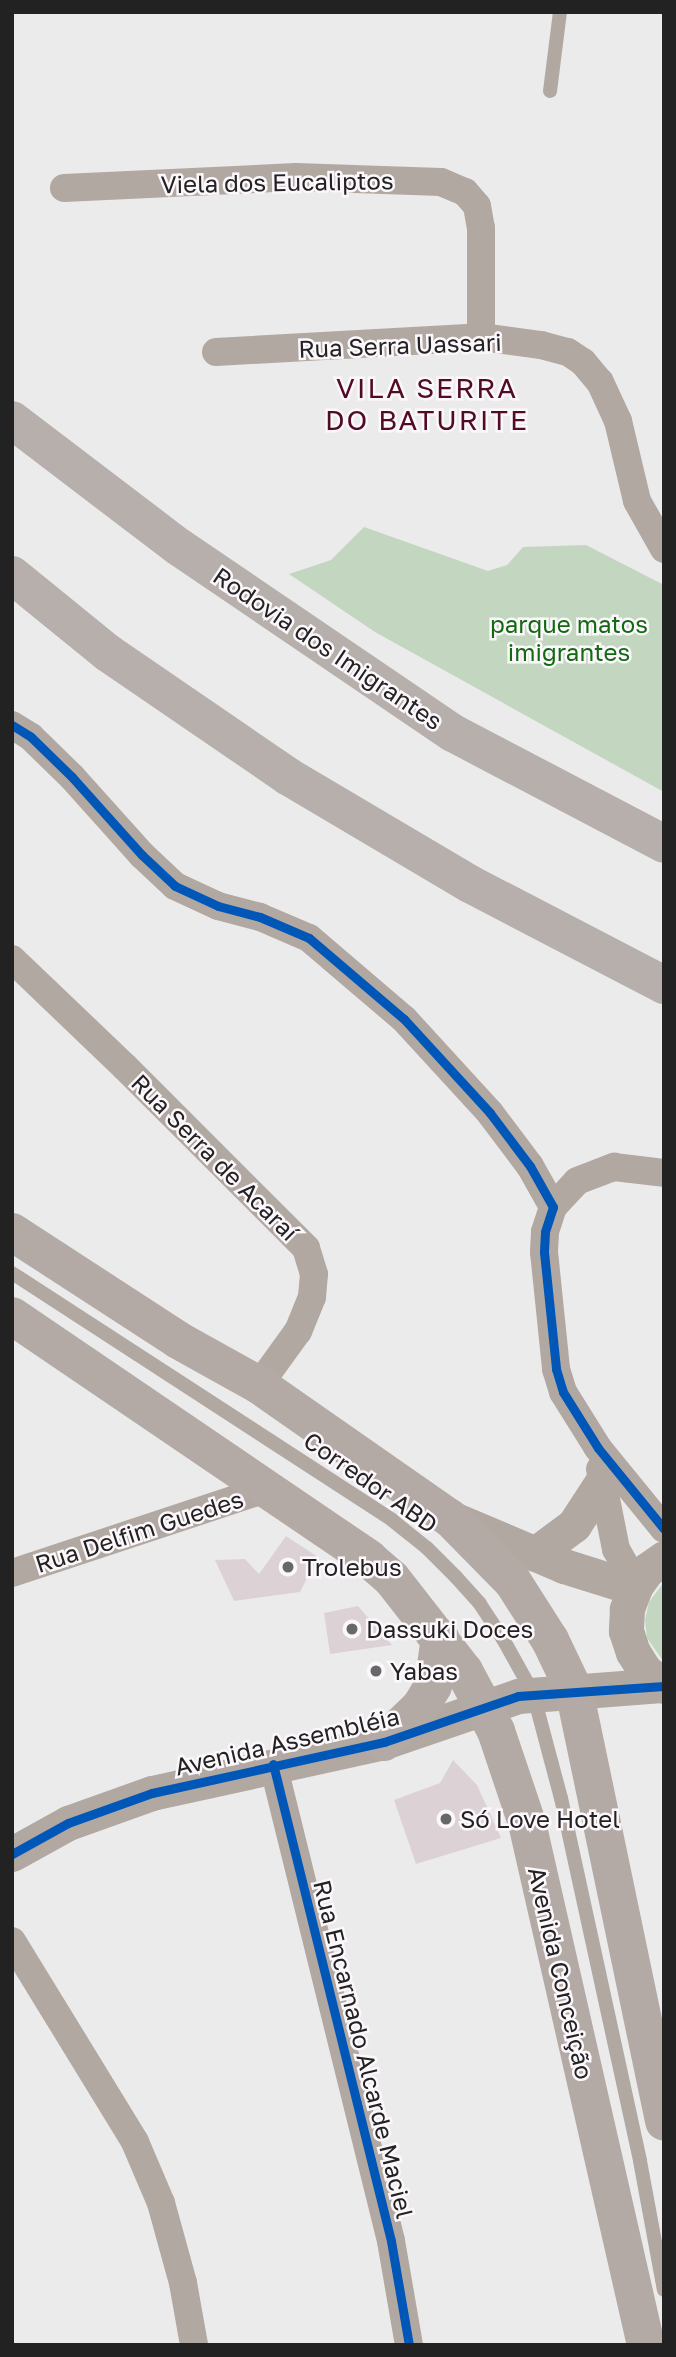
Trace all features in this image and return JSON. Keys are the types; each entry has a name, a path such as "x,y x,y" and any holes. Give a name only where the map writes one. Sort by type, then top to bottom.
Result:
{"highway":[{"name":"Rodovia dos Imigrantes","path":"12,420 178,547 453,733 664,844"},
{"path":"12,575 108,653 289,777 470,884 664,985"}],"main road":[{"path":"12,1232 178,1340 258,1385 450,1518 513,1582 550,1640 575,1690 664,2122"},
{"name":"Avenida Conceição","path":"12,1316 369,1559 392,1579 440,1638 484,1706 501,1743 527,1823 646,2345"},
{"path":"384,1742 421,1706 433,1686 440,1638"}],"street":[{"name":"Viela dos Eucaliptos","path":"64,188 296,177 441,182 465,192 477,206 481,228 481,337"},
{"name":"Rua Serra Uassari","path":"216,352 481,337 541,345 568,352 600,382 618,421 637,501 664,549"},
{"path":"12,725 31,737 72,777 142,855 175,886 218,906 260,917 309,938 367,986 404,1019 490,1113 530,1166 553,1206"},
{"name":"Rua Serra de Acaraí","path":"12,959 125,1067 306,1248 314,1274 312,1297 299,1331 258,1385"},
{"path":"635,1587 616,1549 600,1465 573,1412 556,1369 544,1252 545,1232 553,1206 578,1181 614,1167 664,1173"},
{"path":"600,1465 664,1529"},
{"path":"535,1554 574,1525 600,1465"},
{"name":"Rua Delfim Guedes","path":"12,1573 266,1489"},
{"path":"450,1518 535,1554 635,1587"},
{"path":"663,1686 645,1671 632,1652 626,1631 627,1609 635,1587 647,1570 664,1558"},
{"name":"Avenida Assembléia","path":"12,1854 68,1824 152,1793 384,1742 484,1706 533,1693 663,1686"},
{"name":"Rua Encarnado Alcarde Maciel","path":"273,1765 391,2241 409,2345"},
{"path":"12,1941 135,2141 165,2216 183,2283 194,2345"}],"lane":[{"path":"550,91 560,12"},
{"name":"Corredor ABD","path":"12,1273 392,1520 427,1548 480,1604 533,1693 561,1798 640,2161 664,2290"}],"green space":[{"name":"parque matos imigrantes","path":"364,527 488,571 507,565 523,547 586,545 664,585 664,792 375,632 289,574 331,560"},
{"path":"664,1582 664,1662 647,1638 645,1620 649,1602"}],"building":[{"name":"Trolebus","path":"286,1536 318,1557 300,1592 234,1601 215,1560 245,1559 259,1574"},
{"name":"Dassuki Doces","path":"358,1606 392,1645 330,1654 324,1613"},
{"name":"Só Love Hotel","path":"453,1760 477,1785 501,1838 416,1864 394,1800 440,1783"}],"cycle path":[{"path":"12,725 31,737 72,777 142,855 175,886 218,906 260,917 309,938 404,1019 490,1113 530,1166 553,1207 545,1232 544,1252 556,1369 563,1392 598,1448 664,1529"},
{"path":"12,1854 68,1823 152,1793 384,1742 518,1696 664,1686"},
{"path":"273,1764 391,2241 409,2345"}],"place":[{"name":"Trolebus","path":"288,1567"},
{"name":"Dassuki Doces","path":"352,1629"},
{"name":"Yabas","path":"376,1671"},
{"name":"Só Love Hotel","path":"446,1819"}],"district":[{"name":"VILA SERRA DO BATURITE","path":"427,404"}]}
